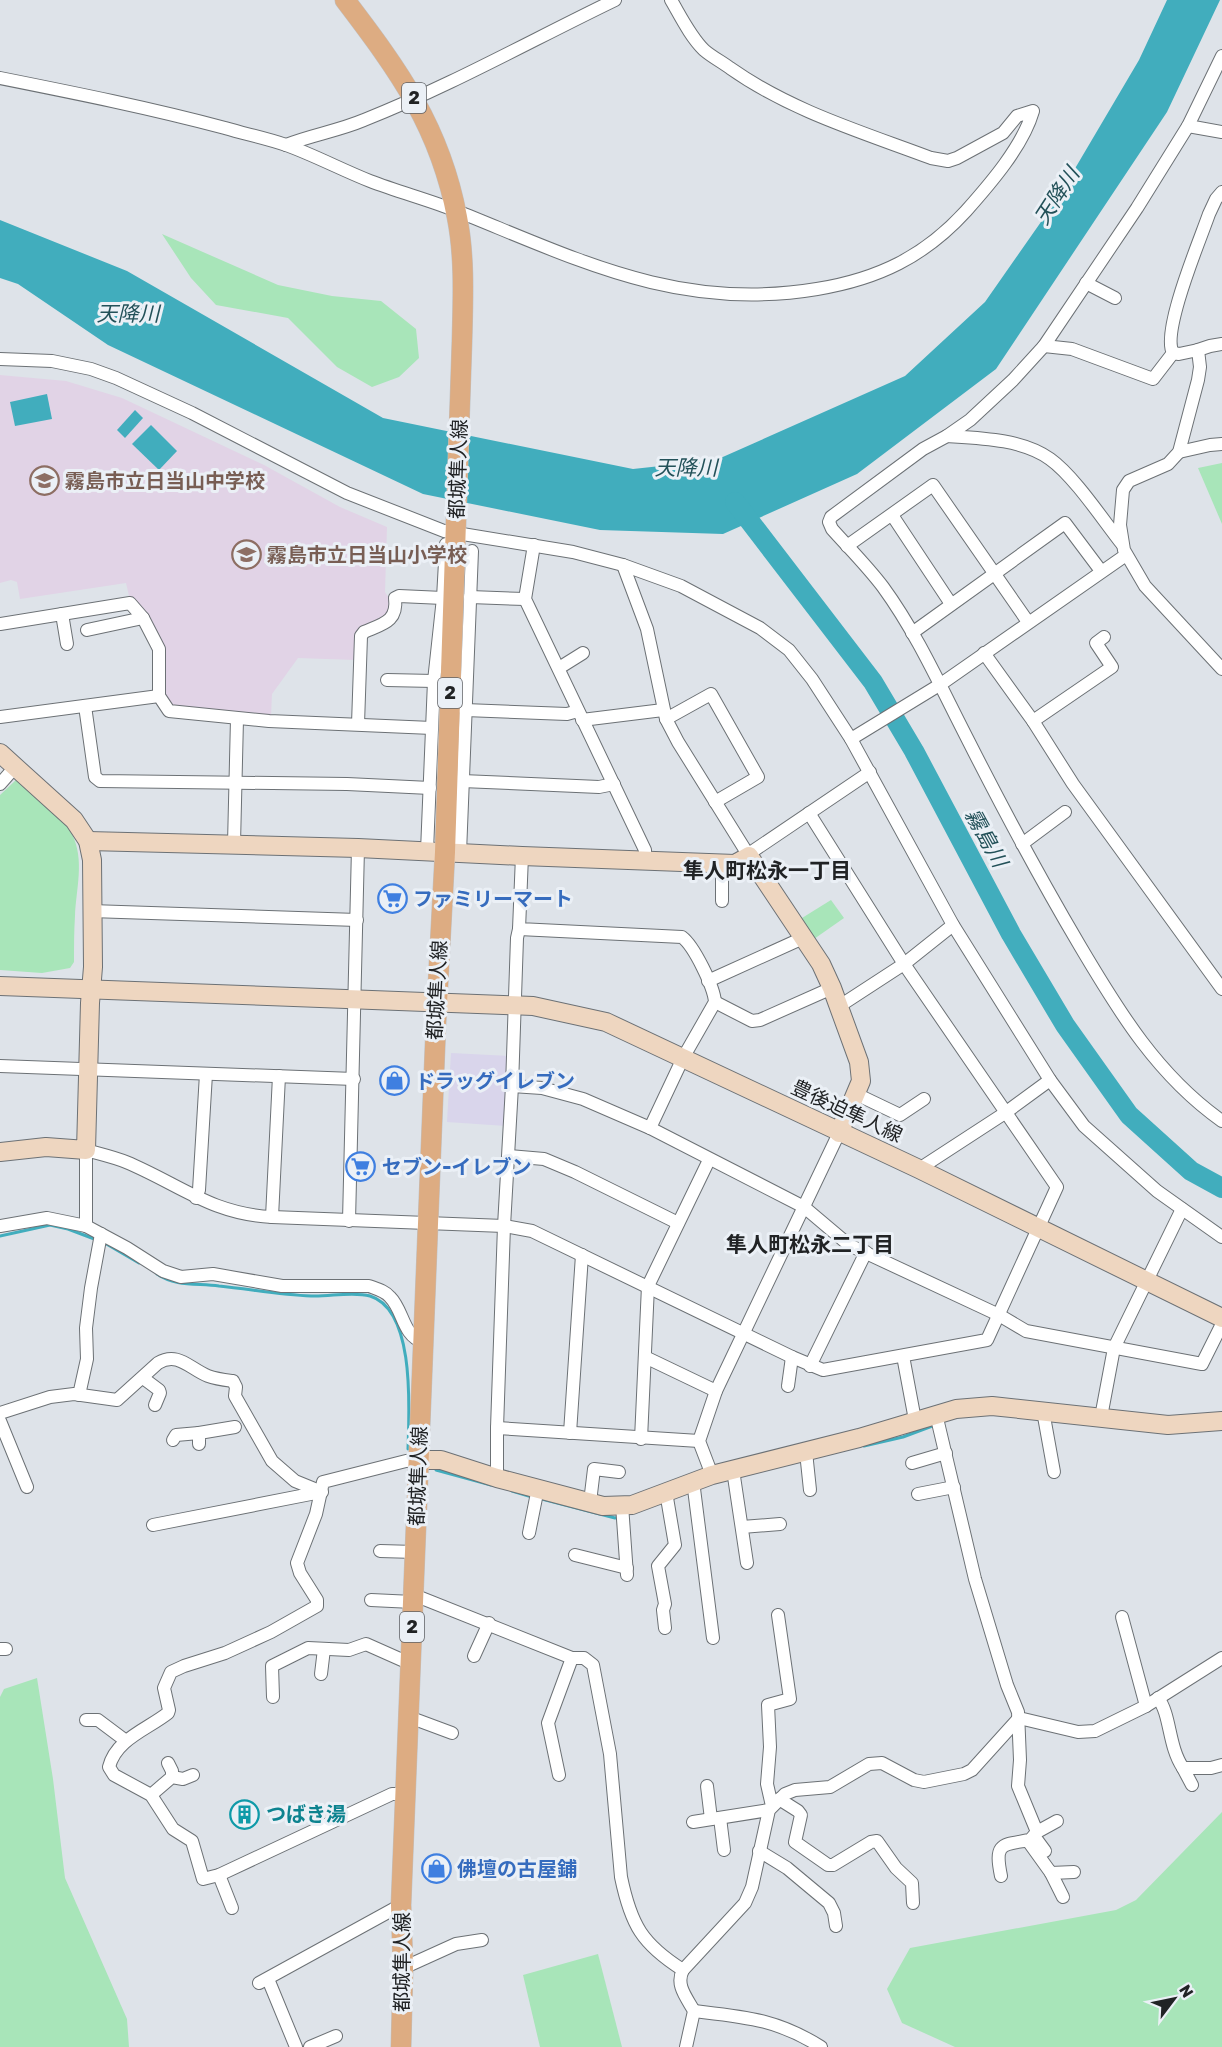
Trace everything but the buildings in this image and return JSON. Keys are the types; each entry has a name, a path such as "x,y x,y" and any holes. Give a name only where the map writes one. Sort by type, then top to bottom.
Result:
{"main road":[{"name":"都城隼人線","path":"345,0 381,47 414,98 432,132 449,180 456,214 462,283 444,852 436,1003 401,1905 403,1968 401,2047"}],"street":[{"path":"285,145 334,131 414,98 569,25 615,0"},
{"path":"0,78 159,111 285,145 369,181 560,254 644,281 707,294 742,296 800,292 845,284 901,263 930,245 977,198 1014,150 1031,119 1033,111 1017,116 1003,133 953,160 931,158 796,106 746,79 704,50 671,0"},
{"path":"1222,56 1188,126 1137,208 1044,346 981,411 947,436 923,449 831,517 829,522 882,587 912,633 1022,844 1118,1010 1161,1067 1184,1090 1222,1121"},
{"path":"1188,126 1222,132"},
{"path":"1173,353 1170,342 1172,322 1209,214 1222,192"},
{"path":"1086,283 1115,298"},
{"path":"1173,353 1179,354 1222,344"},
{"path":"1044,346 1072,349 1153,379 1173,353"},
{"path":"1124,550 1121,510 1125,487 1131,480 1168,464 1179,452 1198,380 1200,367 1198,350"},
{"path":"0,359 52,361 91,369 192,413 347,493 444,531 456,529 573,552 622,565 665,580 703,597 760,628 789,650 853,738 953,924 1050,1080 1084,1126 1157,1191 1222,1237"},
{"path":"947,436 1017,445 1049,459 1068,476 1124,550 1152,594 1222,669"},
{"path":"1179,452 1222,444"},
{"path":"847,546 933,485 1028,622"},
{"path":"395,512 393,520 446,539 443,598 434,681 430,788 444,852"},
{"path":"892,515 951,604"},
{"path":"912,633 1065,523 1101,571"},
{"path":"534,544 525,599 645,850 645,860"},
{"path":"853,738 940,685 1101,571 1124,550"},
{"path":"444,852 462,781 472,551"},
{"path":"622,565 649,637 664,715 749,856 821,964 859,1062 861,1081 839,1133 742,1332 716,1391 699,1442 712,1475"},
{"path":"358,724 361,636 364,632 393,617 396,611 395,598 399,596 443,598"},
{"path":"470,597 525,599"},
{"path":"0,624 130,603 143,618 159,649 159,696 169,711 237,719 432,728"},
{"path":"62,614 67,644"},
{"path":"87,630 143,618"},
{"path":"1033,721 1112,667 1096,643 1104,637"},
{"path":"559,668 584,653"},
{"path":"984,653 1033,721 1073,784 1222,989"},
{"path":"387,680 434,681"},
{"path":"465,710 580,716 664,715 711,694 758,777 715,802"},
{"path":"0,717 159,696"},
{"path":"85,706 95,777 100,781 347,784 430,788"},
{"path":"234,844 237,719"},
{"path":"0,753 74,820 88,840 92,860 93,967 86,1150 86,1226"},
{"path":"0,784 15,767"},
{"path":"88,840 358,848 735,864 870,772"},
{"path":"462,781 599,787 614,784"},
{"path":"1022,844 1065,812"},
{"path":"0,1152 46,1147 86,1150 126,1162 196,1198 239,1214 349,1221 504,1226 532,1231 810,1366 823,1370 987,1340 1057,1187 904,964 809,813"},
{"path":"349,1221 358,848"},
{"path":"497,1478 504,1226 522,856"},
{"path":"722,863 722,901"},
{"path":"91,911 357,920"},
{"path":"838,1007 904,964 953,924"},
{"path":"519,929 682,937 689,942 708,981 715,1002 752,1021 760,1020 832,988"},
{"path":"708,981 802,938"},
{"name":"豊後迫隼人線","path":"0,986 533,1006 606,1022 919,1169 1222,1318"},
{"path":"650,1128 683,1058 715,1002"},
{"path":"0,1066 354,1079"},
{"path":"196,1198 199,1190 206,1074"},
{"path":"272,1217 279,1076"},
{"path":"919,1169 1005,1113 1050,1080"},
{"path":"512,1086 542,1088 583,1099 650,1128 804,1207 849,1245 999,1315 1026,1331 1202,1364 1222,1324"},
{"path":"856,1094 900,1115 924,1099"},
{"path":"509,1156 544,1158 678,1223"},
{"path":"641,1439 648,1286 709,1160"},
{"path":"1101,1417 1114,1348 1182,1209"},
{"path":"0,1226 47,1218 86,1226 100,1239 127,1248 163,1270 181,1277 213,1274 282,1286 355,1285 380,1290 391,1298 410,1334 423,1342"},
{"path":"79,1395 87,1359 86,1328 100,1239"},
{"path":"810,1366 866,1252"},
{"path":"570,1433 582,1255"},
{"path":"903,1356 915,1420"},
{"path":"645,1357 716,1391"},
{"path":"788,1386 792,1357"},
{"path":"27,1487 0,1414 50,1396 79,1395 117,1400 165,1359 174,1358 210,1377 233,1381 236,1387 235,1428 199,1439 176,1435 173,1440"},
{"path":"143,1378 159,1390 155,1405"},
{"path":"235,1396 272,1461 296,1481 322,1492"},
{"path":"623,1512 632,1505 694,1486 712,1475 734,1475 806,1457 915,1420 938,1420 956,1409 992,1406 1044,1416 1101,1417 1168,1425 1222,1420"},
{"path":"1044,1416 1054,1472"},
{"path":"938,1420 975,1579 1006,1686 1016,1704 1019,1718 1020,1760 1017,1782 1033,1836 1064,1897"},
{"path":"497,1428 699,1442"},
{"path":"912,1463 946,1453"},
{"path":"806,1457 810,1490"},
{"path":"405,1794 392,1794 219,1875 203,1879 192,1841 173,1829 151,1796 114,1775 109,1767 114,1756 126,1741 168,1713 164,1688 171,1672 225,1653 271,1632 317,1606 317,1600 300,1573 297,1563 316,1514 323,1482 419,1460 441,1460 497,1478 536,1495 590,1502 623,1512"},
{"path":"590,1502 589,1467 619,1472"},
{"path":"734,1475 747,1563"},
{"path":"694,1486 713,1638"},
{"path":"918,1494 954,1487"},
{"path":"153,1525 322,1492"},
{"path":"529,1533 536,1495"},
{"path":"666,1628 658,1566 675,1545 667,1496"},
{"path":"575,1555 627,1571 623,1512"},
{"path":"741,1527 780,1524"},
{"path":"380,1551 415,1552"},
{"path":"371,1600 413,1599 489,1623 572,1658 584,1658 593,1665 610,1754 624,1891 643,1937 655,1951 683,1970"},
{"path":"686,2047 694,2011 679,1982 683,1970 745,1904 752,1887 759,1851 773,1805 767,1784 770,1747 768,1706 790,1699 778,1615"},
{"path":"1122,1617 1146,1706"},
{"path":"474,1656 489,1623"},
{"path":"273,1697 273,1666 308,1648 349,1650 366,1644 411,1664"},
{"path":"321,1674 324,1649"},
{"path":"560,1776 548,1723 572,1658"},
{"path":"1019,1718 1087,1732 1105,1727 1146,1706 1222,1658"},
{"path":"1158,1698 1163,1705 1174,1751 1192,1785"},
{"path":"409,1717 452,1733"},
{"path":"693,1822 716,1819 773,1805 791,1791 830,1786 869,1764 882,1763 914,1780 924,1782 964,1774 972,1770 1019,1718"},
{"path":"86,1720 98,1720 126,1741"},
{"path":"151,1796 172,1777 168,1763"},
{"path":"1183,1768 1211,1768 1222,1765"},
{"path":"172,1777 183,1779 193,1775"},
{"path":"706,1786 724,1850"},
{"path":"773,1805 798,1811 801,1815 795,1842 828,1865 833,1865 871,1842 876,1840 879,1842 896,1869 912,1883 913,1904"},
{"path":"1001,1876 997,1857 1001,1849 1012,1841 1033,1836 1053,1825"},
{"path":"1033,1836 1045,1851"},
{"path":"759,1851 787,1868 829,1904 834,1913 836,1926"},
{"path":"1051,1873 1074,1872"},
{"path":"219,1875 232,1908"},
{"path":"296,2047 264,1981 401,1905"},
{"path":"403,1968 456,1944 482,1940"},
{"path":"694,2011 754,2018 802,2035 821,2047"},
{"path":"310,2047 336,2036"}],"shaded area":[{"name":"霧島市立日当山小学校","path":"0,375 66,381 122,398 264,465 340,507 387,527 385,592 394,606 390,614 375,624 356,631 355,660 298,658 272,694 271,716 172,706 167,701 156,649 130,600 126,583 20,599 17,582 11,580 0,583"},
{"path":"451,1053 510,1056 506,1126 447,1122"}],"green space":[{"path":"162,234 278,285 332,296 381,301 416,329 419,358 399,377 372,387 337,367 288,318 216,305 191,278"},
{"path":"1222,463 1222,524 1198,468"},
{"path":"16,780 62,820 76,844 79,875 74,962 70,968 42,973 0,970 0,795"},
{"path":"831,900 844,918 814,939 802,918"},
{"path":"37,1678 53,1779 65,1878 127,2019 129,2047 0,2047 0,1697 4,1689"},
{"path":"1222,1812 1222,2047 955,2047 902,2023 887,1989 910,1948 1116,1910 1136,1900"},
{"path":"598,1954 622,2047 540,2047 523,1975"}],"water":[{"name":"天降川","path":"1167,0 1220,0 1167,112 996,369 857,474 723,534 600,530 423,494 108,345 18,284 0,278 0,220 127,271 383,418 633,469 716,460 905,376 985,302 1057,199 1139,60"},
{"path":"47,394 52,419 15,426 10,402"},
{"path":"135,410 143,418 125,438 117,430"},
{"path":"151,425 177,451 159,470 132,444"}],"waterway":[{"name":"霧島川","path":"735,502 873,682 914,751 1011,934 1065,1025 1129,1115 1191,1171 1222,1188"},
{"path":"0,1236 50,1225 97,1240"},
{"path":"103,1242 139,1263"},
{"path":"157,1274 179,1283 318,1296 363,1295 370,1296 385,1305 403,1341 407,1364 408,1449"},
{"path":"864,1446 903,1437 935,1425"},
{"path":"436,1470 491,1485"},
{"path":"512,1491 532,1497"},
{"path":"538,1498 615,1518 619,1517"}],"place":[{"name":"霧島市立日当山中学校","path":"44,481"},
{"name":"霧島市立日当山小学校","path":"246,555"},
{"name":"ファミリーマート","path":"392,899"},
{"name":"ドラッグイレブン","path":"394,1081"},
{"name":"セブン-イレブン","path":"361,1167"},
{"name":"つばき湯","path":"245,1814"},
{"name":"佛壇の古屋鋪","path":"436,1869"}],"district":[{"name":"隼人町松永一丁目","path":"767,871"},
{"name":"隼人町松永二丁目","path":"810,1245"}]}
